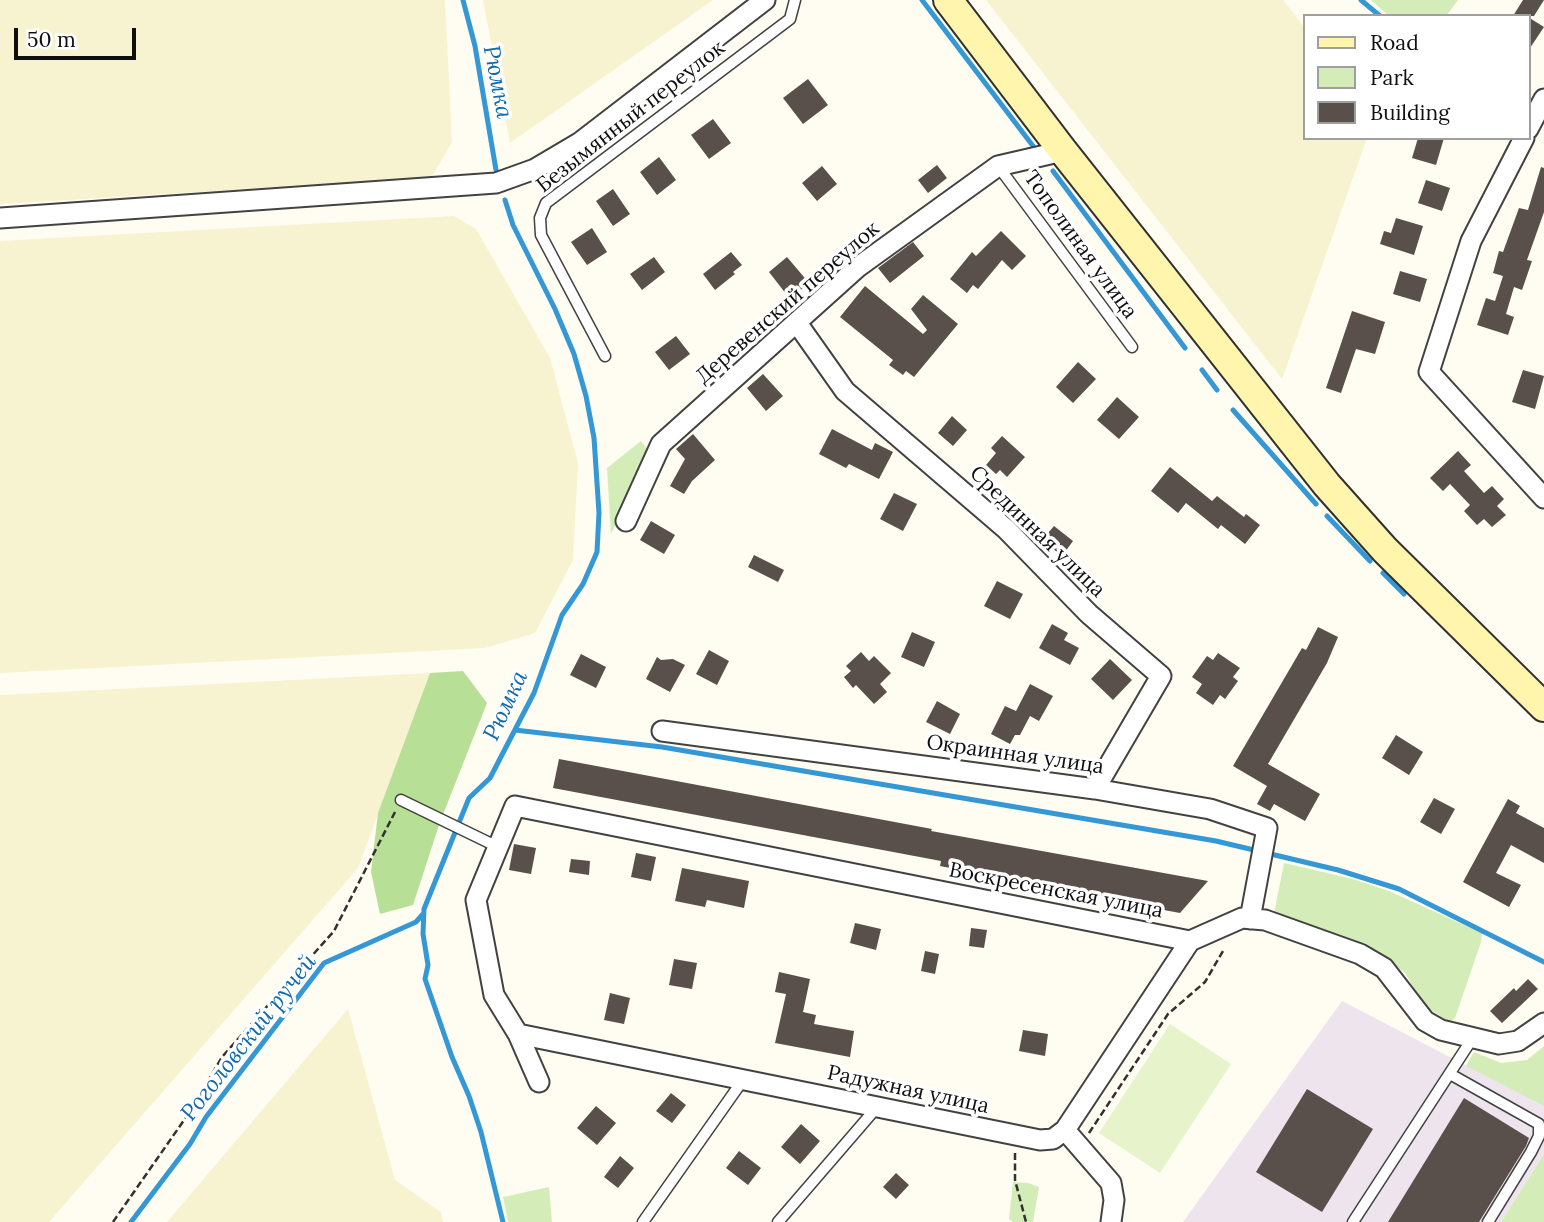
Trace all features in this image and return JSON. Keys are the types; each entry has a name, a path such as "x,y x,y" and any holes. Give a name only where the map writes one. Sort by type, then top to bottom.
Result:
{"main road":[{"path":"948,0 1063,151 1327,485 1385,550 1544,707"}],"street":[{"path":"0,218 496,184 535,169 579,143 765,0"},
{"path":"1530,126 1544,99"},
{"path":"1523,140 1471,241 1429,372 1544,498"},
{"name":"Деревенский переулок","path":"626,521 661,444 858,267 998,166 1063,151"},
{"name":"Срединная улица","path":"797,323 845,391 1006,529 1090,614 1161,676 1095,789"},
{"name":"Окраинная улица","path":"662,730 1095,789 1210,809 1267,828 1250,919"},
{"name":"Воскресенская улица","path":"498,847 515,806 1190,941"},
{"path":"498,847 476,900 494,995 517,1034 539,1082"},
{"path":"1111,1222 1114,1200 1111,1183 1065,1130 1190,941 1242,918 1265,920 1360,954 1384,968 1424,1021 1441,1030 1499,1044 1518,1041 1544,1023"},
{"name":"Радужная улица","path":"517,1034 1040,1140 1053,1139 1065,1130"}],"lane":[{"name":"Безымянный переулок","path":"605,356 541,235 540,218 546,202 790,19 794,0"},
{"name":"Тополиная улица","path":"998,166 1132,348"},
{"path":"401,800 498,847"},
{"path":"1353,1222 1472,1039"},
{"path":"1450,1074 1539,1125 1539,1136 1531,1152 1488,1222"},
{"path":"642,1222 744,1080"},
{"path":"778,1222 878,1106"}],"path":[{"path":"113,1222 189,1113 222,1057 334,931 401,800"},
{"path":"1081,1148 1168,1014 1205,982 1223,951"},
{"path":"1014,1135 1015,1180 1024,1221"}],"shaded area":[{"path":"0,0 445,0 452,142 431,178 0,204"},
{"path":"483,0 713,0 510,143"},
{"path":"986,0 1283,0 1302,24 1302,140 1366,140 1282,379"},
{"path":"454,216 476,229 550,358 578,463 573,560 535,633 485,648 0,673 0,241"},
{"path":"430,673 358,868 49,1222 0,1222 0,695"},
{"path":"1342,1001 1544,1106 1544,1154 1501,1222 1183,1222"},
{"path":"348,1009 395,1180 441,1212 443,1222 167,1222"}],"green space":[{"path":"1371,0 1458,0 1448,14 1387,14"},
{"path":"641,441 651,454 611,534 607,468"},
{"path":"463,671 487,703 440,822 413,905 380,914 371,872 378,813 430,673"},
{"path":"1284,863 1353,879 1389,891 1482,933 1455,1018 1450,1022 1432,1011 1419,997 1405,973 1384,956 1274,914"},
{"path":"1170,1024 1231,1064 1160,1173 1099,1133"},
{"path":"1544,1046 1544,1106 1466,1066 1474,1052 1501,1063 1527,1060"},
{"path":"1544,1154 1544,1222 1501,1222"},
{"path":"1013,1182 1039,1187 1033,1222 1013,1222 1009,1219"},
{"path":"549,1187 552,1222 508,1222 503,1197"}],"building":[{"path":"1523,0 1544,0 1534,16 1514,14"},
{"path":"1530,18 1544,27 1530,48"},
{"path":"808,79 828,105 803,124 783,98"},
{"path":"713,119 731,143 709,159 691,135"},
{"path":"1417,140 1443,140 1436,165 1412,158"},
{"path":"659,157 676,180 657,195 640,172"},
{"path":"937,165 947,178 928,193 918,180"},
{"path":"822,166 837,184 817,201 802,183"},
{"path":"1541,167 1544,168 1544,212 1527,260 1532,261 1522,290 1514,287 1506,314 1514,317 1508,335 1477,325 1486,298 1495,301 1503,276 1493,273 1499,251 1503,252 1519,208 1528,210"},
{"path":"1426,180 1450,188 1442,211 1418,203"},
{"path":"613,189 630,214 613,226 596,201"},
{"path":"1396,218 1423,226 1414,255 1380,244 1384,231 1391,233"},
{"path":"592,228 607,252 587,265 571,242"},
{"path":"1001,231 1026,256 1012,270 1002,260 978,289 973,285 967,293 950,279 972,252 976,256"},
{"path":"913,242 924,256 890,283 878,268"},
{"path":"731,252 742,265 715,290 703,274"},
{"path":"654,257 665,272 642,290 630,274"},
{"path":"787,257 809,283 790,299 769,272"},
{"path":"1400,271 1427,279 1420,302 1393,294"},
{"path":"865,286 923,334 927,330 911,309 923,295 958,324 914,377 906,371 903,375 889,365 893,360 840,317"},
{"path":"1352,311 1385,322 1375,354 1356,349 1341,393 1326,388"},
{"path":"676,336 690,354 669,370 655,352"},
{"path":"1078,362 1096,379 1073,403 1056,387"},
{"path":"1523,370 1544,376 1535,409 1512,402"},
{"path":"763,374 783,396 766,411 747,388"},
{"path":"1117,397 1139,417 1119,439 1097,420"},
{"path":"952,416 967,430 953,446 938,433"},
{"path":"832,429 872,450 875,443 893,452 879,479 849,464 846,468 819,454"},
{"path":"693,434 715,460 692,481 684,494 670,486 685,459 676,449"},
{"path":"1002,436 1025,457 1007,477 1000,470 996,474 986,465 996,453 991,448"},
{"path":"1458,451 1471,465 1464,471 1484,493 1492,486 1504,499 1497,506 1506,515 1492,527 1484,519 1477,525 1464,511 1470,505 1450,484 1443,491 1430,478"},
{"path":"1170,467 1212,501 1217,496 1244,517 1246,514 1260,525 1245,544 1221,525 1218,529 1186,503 1178,513 1151,491"},
{"path":"894,493 917,504 903,531 880,519"},
{"path":"651,521 675,535 664,554 640,540"},
{"path":"1054,526 1073,541 1062,556 1042,540"},
{"path":"754,555 784,570 778,582 748,567"},
{"path":"997,581 1023,594 1010,619 984,606"},
{"path":"1052,624 1068,633 1064,640 1079,648 1070,665 1039,648"},
{"path":"1318,627 1338,637 1327,663 1268,764 1320,794 1305,821 1274,804 1270,811 1257,804 1267,786 1233,766 1302,648 1306,650"},
{"path":"912,632 935,642 924,667 901,657"},
{"path":"709,650 729,661 717,685 696,674"},
{"path":"861,652 869,661 874,656 891,673 880,684 887,692 874,704 856,685 853,688 844,677 851,671 846,666"},
{"path":"1218,653 1240,668 1233,677 1238,681 1225,699 1220,695 1213,705 1196,693 1202,684 1192,677 1207,656 1213,660"},
{"path":"581,654 606,667 596,688 570,675"},
{"path":"657,657 661,660 673,659 685,665 670,692 646,679"},
{"path":"1110,659 1132,680 1113,700 1091,679"},
{"path":"1030,684 1053,696 1039,721 1030,716 1020,735 1015,735 1010,744 991,734 1005,706 1016,711"},
{"path":"937,701 960,714 950,734 926,722"},
{"path":"1396,735 1423,752 1409,775 1382,758"},
{"path":"559,759 1208,881 1180,913 1148,907 940,866 941,861 553,788"},
{"path":"1434,798 1455,809 1441,834 1420,822"},
{"path":"1508,799 1520,806 1516,813 1544,828 1544,863 1511,845 1496,873 1521,885 1509,907 1463,882"},
{"path":"514,844 536,848 531,874 509,870"},
{"path":"636,853 656,857 651,881 631,877"},
{"path":"571,859 590,861 589,875 569,872"},
{"path":"682,868 749,881 744,908 707,900 705,907 675,901"},
{"path":"855,923 881,929 876,950 850,943"},
{"path":"971,928 987,930 984,948 969,946"},
{"path":"925,951 939,954 935,974 921,971"},
{"path":"674,959 697,963 692,989 669,985"},
{"path":"779,972 810,979 803,1012 816,1015 814,1024 854,1031 850,1057 775,1043 786,994 775,992"},
{"path":"1528,979 1538,989 1502,1023 1490,1011 1514,988 1516,991"},
{"path":"610,993 630,998 624,1024 604,1020"},
{"path":"1023,1030 1048,1034 1045,1056 1019,1051"},
{"path":"1307,1089 1373,1129 1322,1212 1256,1172"},
{"path":"671,1093 686,1105 672,1123 656,1111"},
{"path":"1464,1098 1529,1138 1526,1146 1479,1222 1388,1222"},
{"path":"596,1106 616,1123 597,1145 577,1128"},
{"path":"801,1124 820,1141 800,1164 781,1147"},
{"path":"739,1151 761,1168 748,1185 726,1168"},
{"path":"620,1156 634,1168 618,1188 604,1177"},
{"path":"896,1173 909,1185 896,1199 883,1187"}],"waterway":[{"name":"Рюмка","path":"463,0 475,46 496,170"},
{"path":"922,0 1033,146"},
{"path":"1361,0 1378,14"},
{"path":"1053,171 1185,348"},
{"name":"Рюмка","path":"503,1222 481,1132 425,979 428,965 423,934 424,909 469,798 490,778 534,693 562,615 583,584 597,552 599,513 594,438 574,354 513,225 505,200"},
{"path":"1202,370 1217,390"},
{"path":"1233,410 1316,504"},
{"path":"1327,516 1370,561"},
{"path":"1383,573 1404,594"},
{"path":"515,730 662,747 1216,841 1338,870 1399,889 1544,962"},
{"name":"Роголовский ручей","path":"131,1222 190,1144 206,1117 324,963 416,922 423,914"}]}
